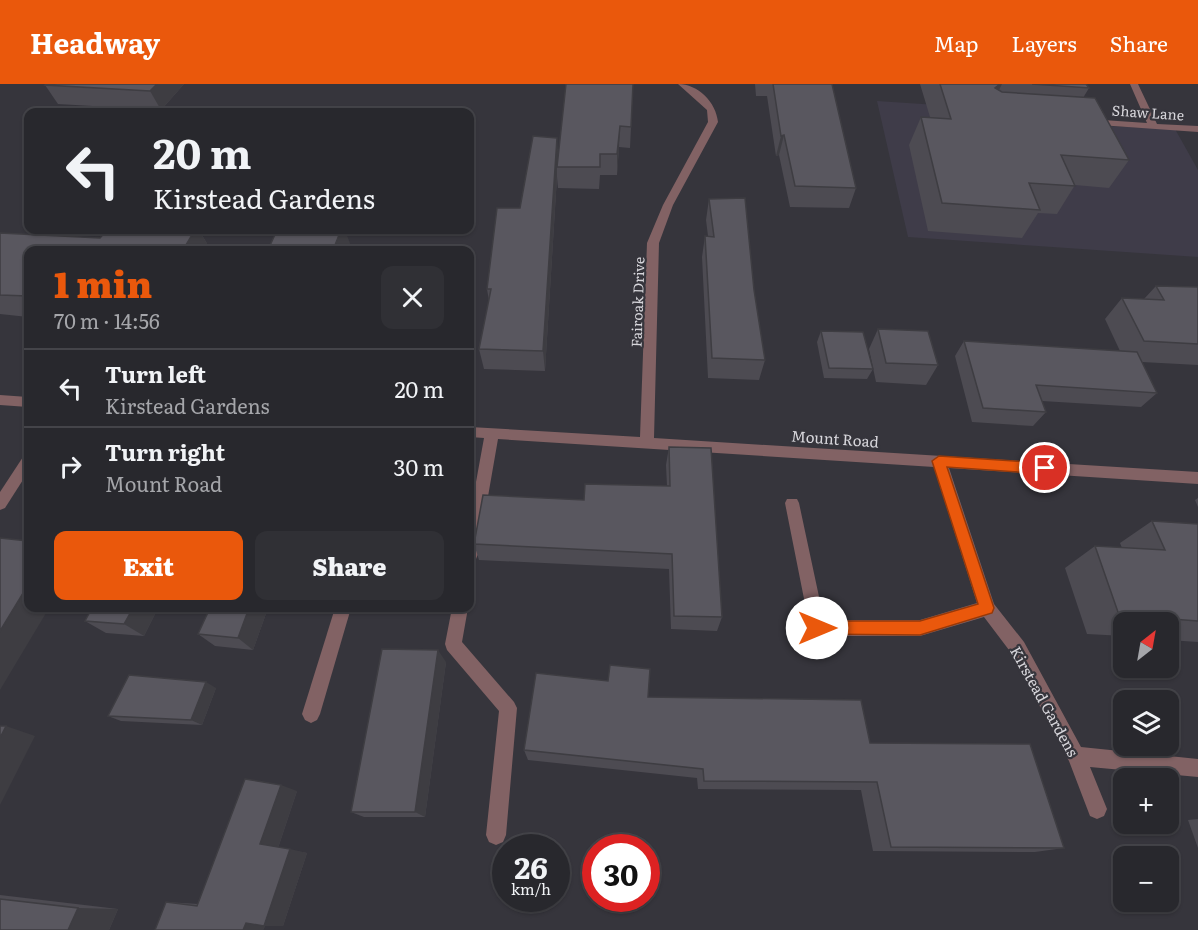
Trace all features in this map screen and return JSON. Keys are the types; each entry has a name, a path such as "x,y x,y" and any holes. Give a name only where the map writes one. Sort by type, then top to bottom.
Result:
{"street":[{"name":"Fairoak Drive","path":"647,442 653,243 668,205 713,123 712,109 689,87 682,84"},
{"path":"1134,84 1153,126"},
{"name":"Shaw Lane","path":"1083,121 1198,129"},
{"path":"0,400 24,402"},
{"name":"Mount Road","path":"474,432 1198,478"},
{"path":"474,532 492,434"},
{"name":"Kirstead Gardens","path":"939,461 987,608 1018,648 1076,756 1097,809"},
{"path":"0,504 24,467"},
{"path":"792,503 817,628 920,628 987,608"},
{"path":"311,714 342,612"},
{"path":"459,612 453,644 508,708 496,834"},
{"path":"1076,756 1198,768"}],"shaded area":[{"path":"877,101 983,108 990,121 1175,129 1198,170 1198,257 908,237"}],"building":[{"path":"46,84 157,84 150,91"},
{"path":"566,84 633,84 631,127 620,126 617,154 600,154 600,167 557,167"},
{"path":"773,84 832,84 856,188 795,186 784,135 781,136"},
{"path":"940,84 1000,84 995,88 1002,92 1095,98 1129,160 1061,155 1075,186 1029,183 1040,210 942,203 921,117 951,119"},
{"path":"1032,84 1086,84 1089,88"},
{"path":"533,136 557,138 543,351 479,349 491,289 487,289 497,208 520,208"},
{"path":"745,198 754,290 765,360 712,358 705,236 714,237 709,199"},
{"path":"0,233 100,238 104,234 193,234 185,246 24,246 24,296 0,295"},
{"path":"275,234 339,234 335,246 270,246"},
{"path":"1156,286 1198,287 1198,344 1144,341 1122,298 1164,300"},
{"path":"878,329 928,331 938,365 886,363"},
{"path":"821,331 863,332 873,369 829,368"},
{"path":"964,341 1137,352 1157,393 1036,385 1046,412 983,408"},
{"path":"669,447 711,448 722,617 674,616 672,554 474,544 483,495 584,500 585,484 670,486"},
{"path":"1152,521 1198,524 1198,621 1179,620 1179,612 1118,612 1095,546 1165,550"},
{"path":"0,538 24,541 24,592 0,631"},
{"path":"90,612 131,612 124,624 85,621"},
{"path":"208,612 248,612 238,638 198,634"},
{"path":"382,649 438,650 415,812 351,812"},
{"path":"610,665 650,669 648,697 861,700 870,743 1030,744 1064,848 891,847 877,782 704,781 703,769 524,750 536,673 608,681"},
{"path":"129,675 206,682 191,720 108,716"},
{"path":"0,726 6,726 0,738"},
{"path":"245,779 281,785 260,844 290,849 264,926 246,923 243,930 155,930 166,902 197,906"},
{"path":"0,899 78,908 68,930 0,930"}],"route":[{"path":"817,628 920,628 987,608 939,461 1045,468"}]}
